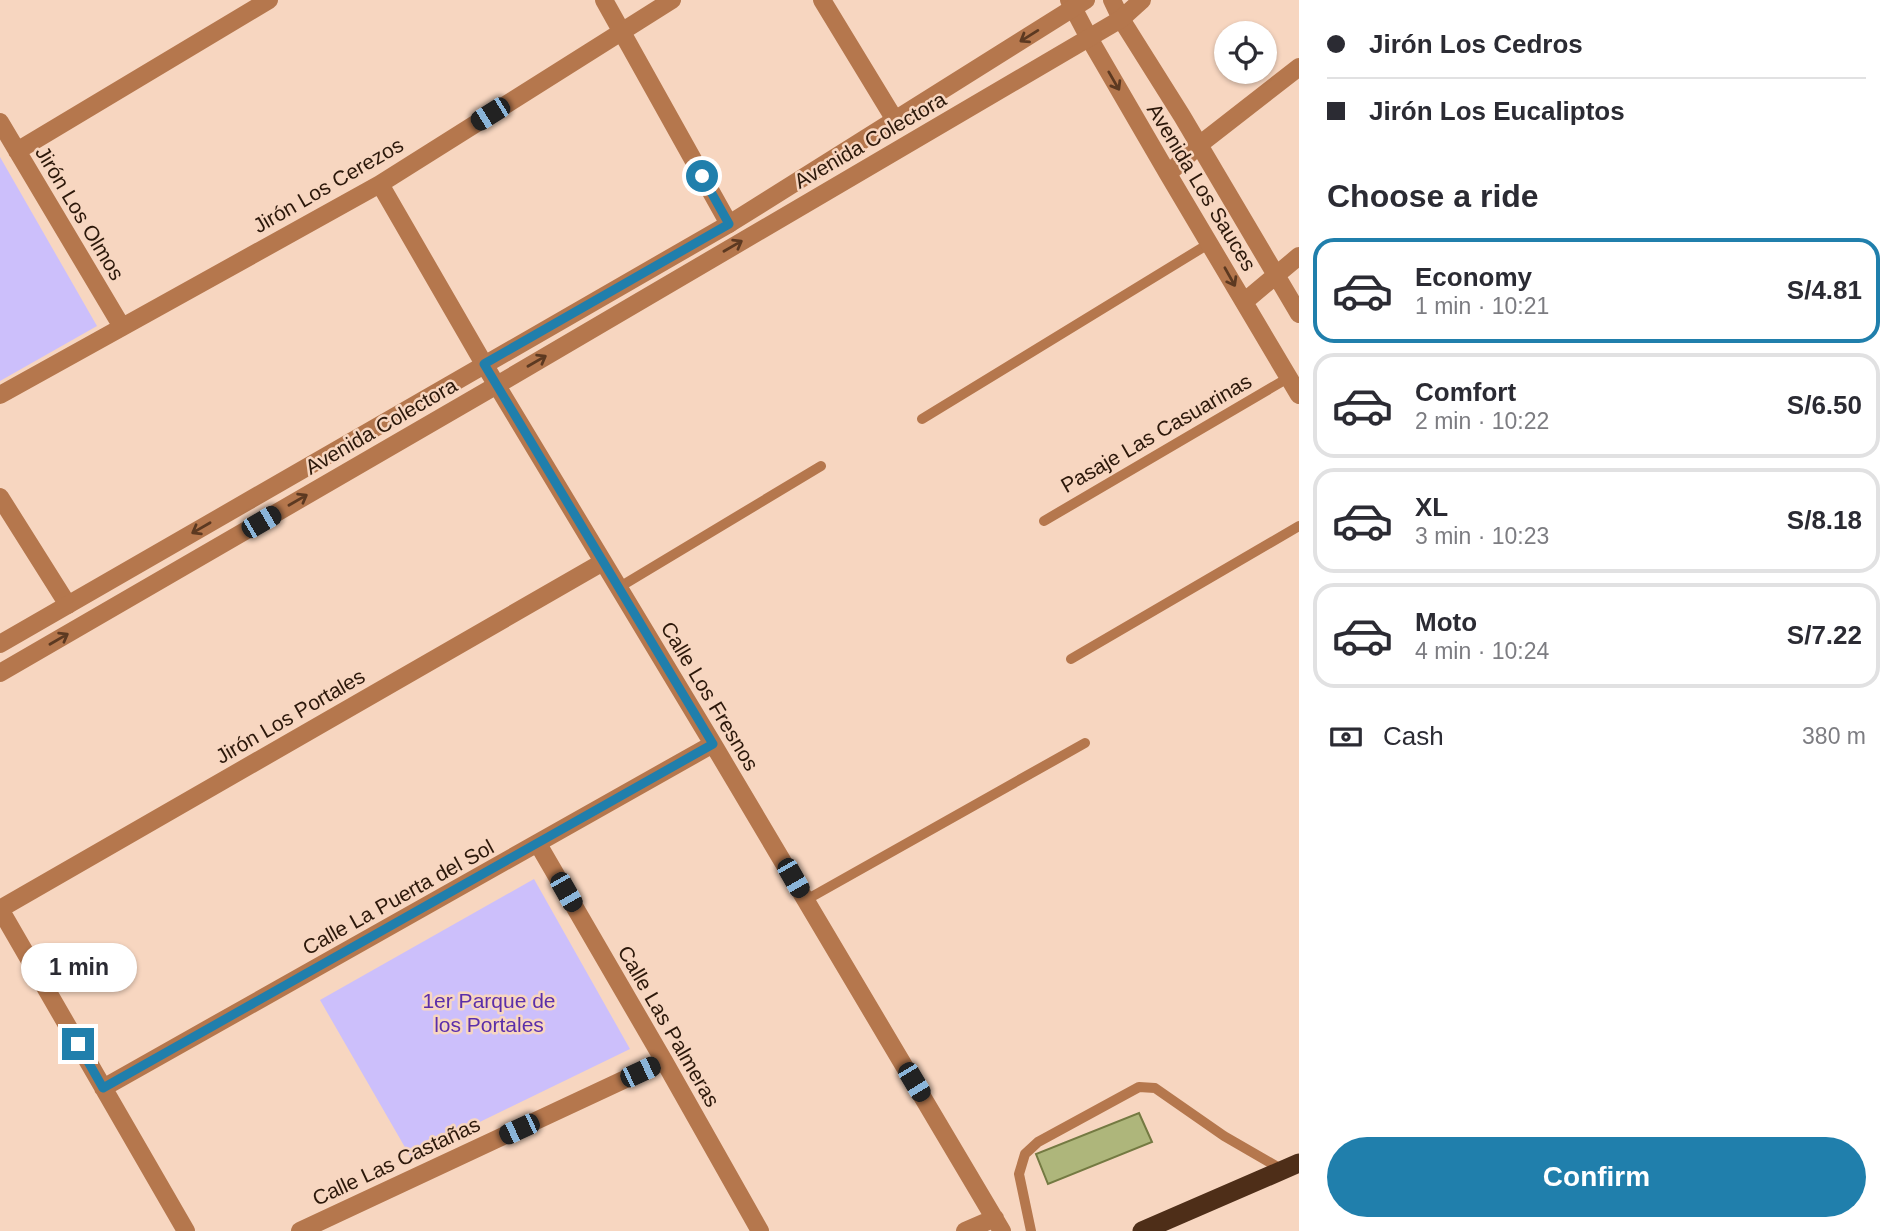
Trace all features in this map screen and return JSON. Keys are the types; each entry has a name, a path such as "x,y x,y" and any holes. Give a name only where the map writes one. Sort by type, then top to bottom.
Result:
{"highway":[{"path":"1142,1231 1291,1167"}],"street":[{"path":"17,151 270,0"},
{"path":"604,0 729,224"},
{"name":"Jirón Los Cerezos","path":"0,396 380,184 672,0"},
{"path":"822,0 895,120"},
{"name":"Avenida Los Sauces","path":"1112,0 1299,314"},
{"name":"Avenida Colectora","path":"0,673 1089,38 1121,19 1142,0"},
{"name":"Avenida Colectora","path":"0,644 729,224 1077,3"},
{"name":"Avenida Los Sauces","path":"1077,3 1089,38 1299,396"},
{"path":"1168,174 1199,145 1299,67"},
{"name":"Jirón Los Olmos","path":"0,121 122,327"},
{"name":"Calle Los Fresnos","path":"380,184 484,364 998,1225"},
{"path":"1244,302 1299,256"},
{"path":"0,497 68,605"},
{"name":"Jirón Los Portales","path":"0,909 603,562"},
{"name":"Calle La Puerta del Sol","path":"103,1088 713,744"},
{"name":"Calle Las Palmeras","path":"538,844 760,1231"},
{"path":"0,909 187,1231"},
{"name":"Calle Las Castañas","path":"300,1231 664,1061"},
{"path":"965,1231 998,1225"}],"lane":[{"path":"922,419 1210,243"},
{"name":"Pasaje Las Casuarinas","path":"1044,521 1288,377"},
{"path":"618,588 821,466"},
{"path":"1071,659 1299,526"},
{"path":"806,900 1085,743"},
{"path":"1031,1231 1019,1174 1025,1154 1038,1142 1139,1087 1155,1088 1224,1136 1291,1167"}],"green space":[{"path":"0,157 97,326 0,381"},
{"name":"1er Parque de los Portales","path":"534,879 630,1049 410,1156 320,1000"}],"building":[{"path":"1139,1113 1152,1142 1048,1184 1036,1154"}],"route":[{"path":"78,1044 103,1088 713,744 484,364 729,224 702,176"}]}
